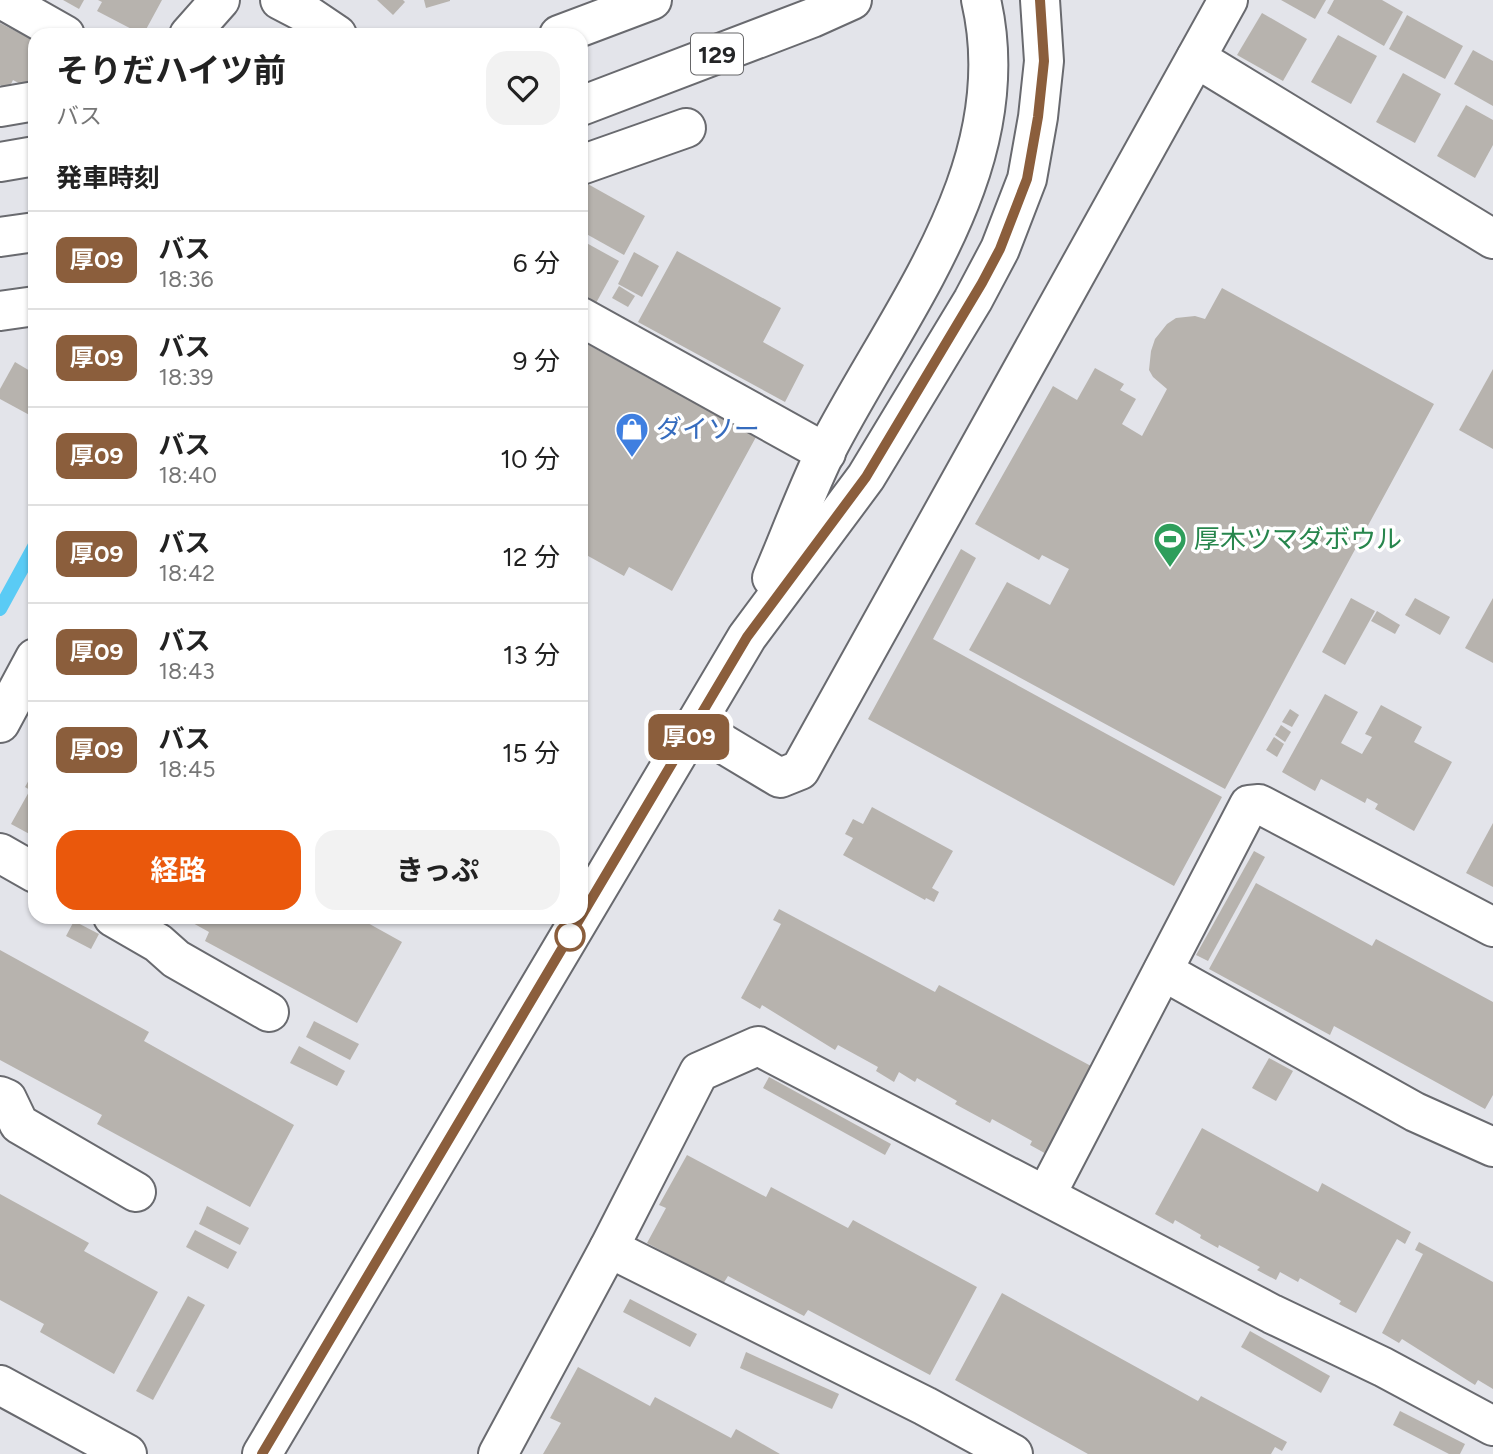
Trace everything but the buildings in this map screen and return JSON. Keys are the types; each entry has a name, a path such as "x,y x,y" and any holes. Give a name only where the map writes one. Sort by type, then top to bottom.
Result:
{"main road":[{"path":"3,0 53,28"},
{"path":"194,28 220,0"},
{"path":"257,0 284,28"},
{"path":"280,0 332,20"},
{"path":"578,28 652,0"},
{"name":"129","path":"588,103 812,18 852,0"},
{"path":"747,637 825,453 951,224 976,158 988,103 986,20 981,0"},
{"path":"588,907 747,637 866,477 973,300 1000,249 1027,179 1038,117 1044,61 1040,0"},
{"path":"695,727 780,778 800,770 1228,0"},
{"path":"1196,58 1493,239"},
{"path":"0,107 28,103"},
{"path":"588,163 686,128"},
{"path":"0,162 28,157"},
{"path":"0,237 28,233"},
{"path":"0,311 28,307"},
{"path":"588,321 825,453"},
{"path":"0,723 28,672"},
{"path":"1046,1195 1249,805 1259,804 1493,928"},
{"path":"0,853 28,869"},
{"path":"125,924 158,943 176,959 269,1012"},
{"path":"262,1454 578,924"},
{"path":"1163,971 1415,1112 1493,1147"},
{"path":"498,1454 699,1072 758,1046 1493,1426"},
{"path":"0,1096 7,1099 19,1124 136,1192"},
{"path":"608,1248 925,1406 1013,1454"},
{"path":"0,1385 127,1454"}],"waterway":[{"path":"0,609 28,558"}],"bus line":[{"name":"厚09","path":"588,907 747,637 866,477 973,300 1000,249 1027,179 1038,117 1044,61 1040,0"},
{"name":"厚09","path":"262,1454 578,924"}],"place":[{"name":"ダイソー","path":"632,459"},
{"name":"厚木ツマダボウル","path":"1170,569"}]}
